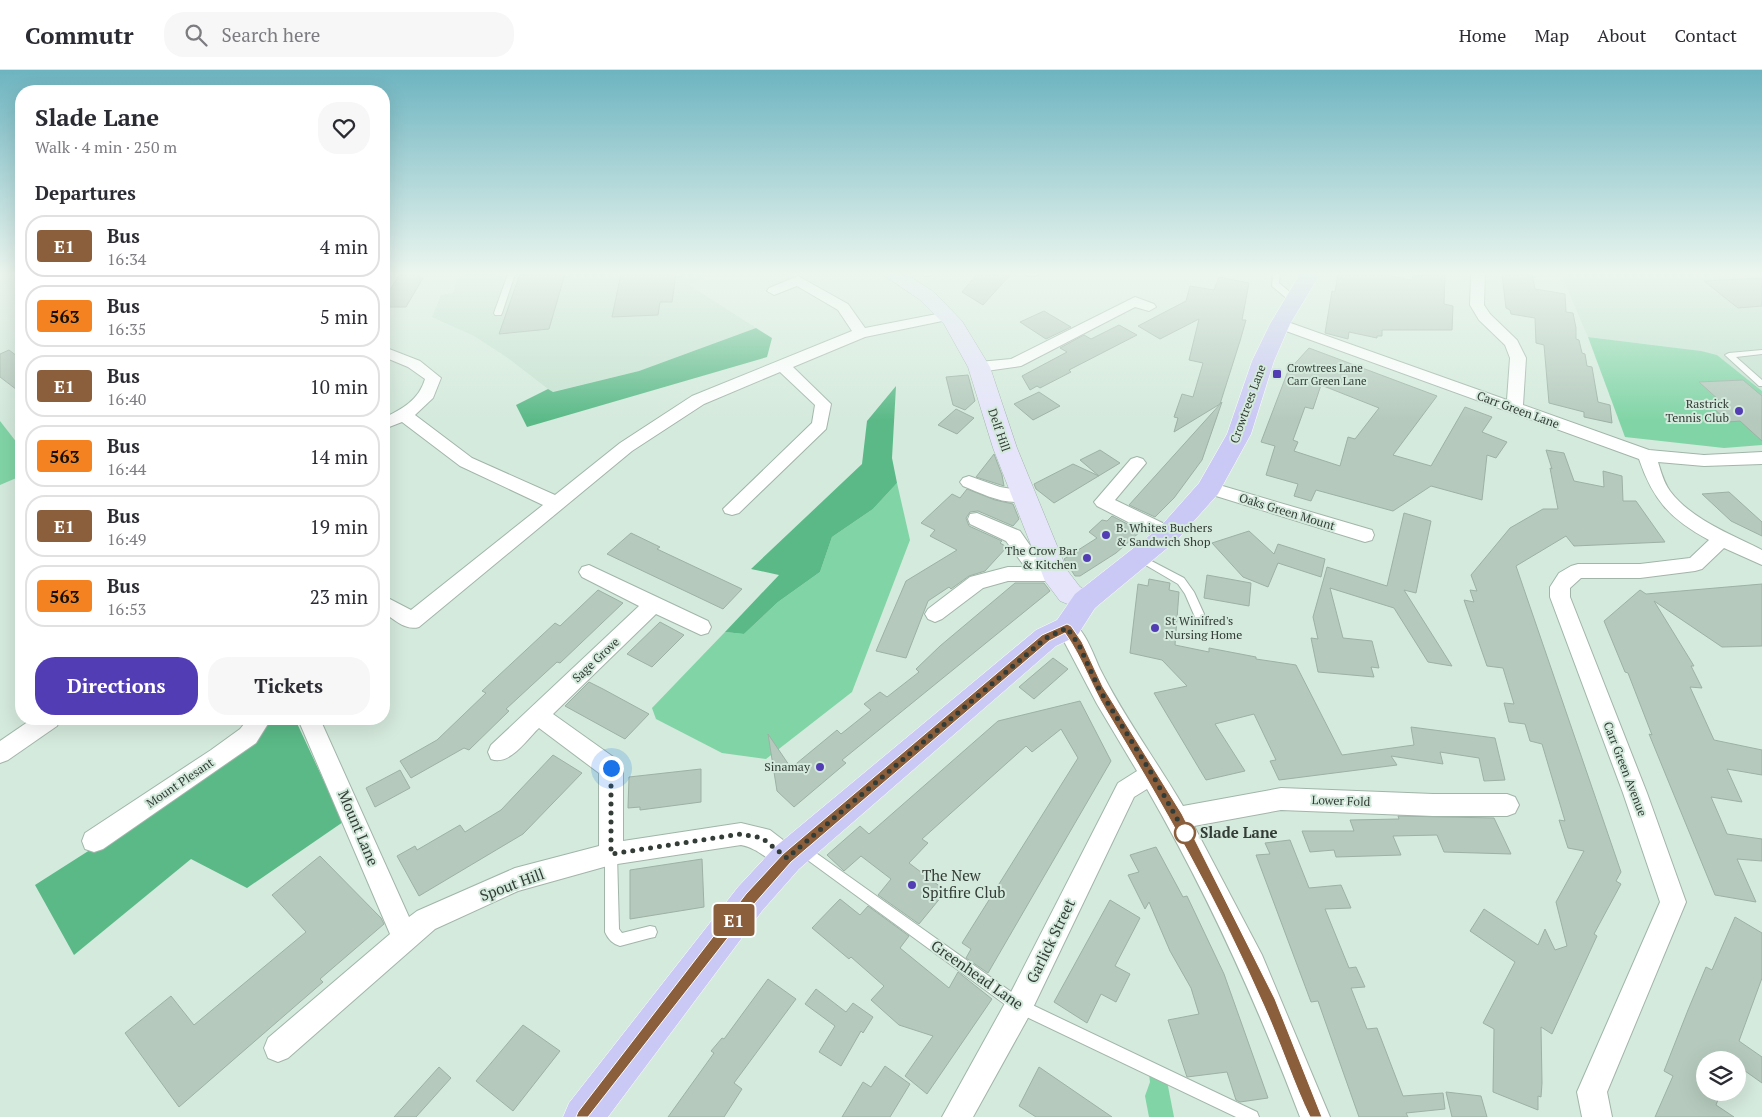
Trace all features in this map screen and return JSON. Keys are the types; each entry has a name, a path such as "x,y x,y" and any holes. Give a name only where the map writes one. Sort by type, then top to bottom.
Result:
{"main road":[{"name":"Crowtrees Lane","path":"1067,628 1085,601 1168,534 1209,488 1239,434 1263,361 1280,324"},
{"path":"583,1117 750,899 793,852 1046,638 1067,628"}],"street":[{"path":"854,323 861,332"},
{"path":"390,607 412,621 626,447 698,400 861,332 910,323"},
{"name":"Delf Hill","path":"951,323 979,367 992,413 1023,496 1048,574 1070,594 1085,601"},
{"path":"979,367 1016,363 1093,323"},
{"path":"1490,323 1512,343 1518,358 1515,409"},
{"name":"Carr Green Lane","path":"1280,324 1646,455 1685,461 1717,462 1762,458"},
{"path":"390,354 414,364 433,378 431,390 422,402 404,415 390,421"},
{"path":"732,509 820,425 822,404 783,366"},
{"path":"404,415 466,462 555,503"},
{"path":"1646,455 1656,482 1664,495 1693,521 1762,558"},
{"path":"1137,463 1103,502 1168,534"},
{"path":"968,482 998,492 1023,496"},
{"name":"Oaks Green Mount","path":"1209,488 1365,535"},
{"path":"977,519 1013,536 1048,574"},
{"name":"Carr Green Avenue","path":"1597,1117 1592,1092 1674,902 1560,597 1560,588 1566,578 1578,571 1640,570 1694,564 1724,538"},
{"path":"589,572 701,627"},
{"path":"935,614 977,582 1008,574 1048,574"},
{"name":"Sage Grove","path":"499,752 654,604"},
{"path":"1067,628 1079,645 1099,689 1177,818 1270,1004 1315,1117"},
{"path":"538,715 611,768 611,854"},
{"path":"0,753 40,725"},
{"name":"Mount Plesant","path":"94,841 226,752 248,736 256,725"},
{"name":"Mount Lane","path":"312,725 343,792 405,938"},
{"name":"Garlick Street","path":"957,1117 1019,1006 1126,790 1152,774"},
{"name":"Lower Fold","path":"1177,818 1280,799 1433,805 1507,805"},
{"name":"Spout Hill","path":"278,1048 426,920 516,880 611,854 741,834 762,838 793,852"}],"lane":[{"path":"1762,352 1729,355 1762,384"},
{"path":"1140,558 1181,581 1190,592 1198,614"},
{"name":"Greenhead Lane","path":"793,852 1019,1006 1252,1117"},
{"path":"611,854 612,932 620,940 650,932"}],"shaded area":[{"path":"445,323 748,323 756,328 639,371 552,392 508,358 474,336"},
{"path":"1582,323 1762,323 1762,391 1717,355 1588,337"}],"green space":[{"path":"756,328 772,338 767,357 527,427 516,405 548,389 553,392 639,371"},
{"path":"1588,337 1701,351 1717,355 1762,391 1762,445 1724,448 1625,437"},
{"path":"896,386 892,458 897,483 873,509 832,537 820,572 778,602 744,634 725,632 779,575 751,569 862,464 867,421"},
{"path":"0,421 15,440 15,479 0,485"},
{"path":"897,483 910,540 852,692 766,759 722,753 656,719 652,708 725,632 744,634 778,602 820,572 832,537 873,509"},
{"path":"267,725 298,725 343,822 247,888 191,859 74,955 35,885 242,753 262,733"},
{"path":"1148,1067 1166,1076 1174,1117 1149,1117 1145,1096 1150,1082"}],"building":[{"path":"503,323 551,323 549,329 499,334"},
{"path":"1021,323 1064,323 1071,327 1046,339"},
{"path":"1144,323 1191,323 1160,339 1138,326"},
{"path":"1198,323 1245,323 1220,404 1174,432 1178,418 1174,417 1182,394 1193,397 1203,363 1189,360"},
{"path":"1327,323 1452,323 1452,330 1382,330 1382,336 1377,336 1377,338 1349,332 1348,339 1325,333"},
{"path":"1535,323 1575,323 1576,339 1579,340 1582,353 1585,354 1587,366 1592,367 1598,402 1610,405 1612,423 1584,417 1584,412 1549,403 1544,345 1536,343"},
{"path":"1119,325 1137,335 1069,370 1071,372 1040,388 1037,386 1030,390 1022,376 1067,352 1060,348 1084,335 1091,339"},
{"path":"1309,348 1437,396 1393,455 1431,466 1465,407 1492,417 1482,432 1507,442 1496,458 1487,455 1482,500 1431,486 1393,511 1316,490 1311,501 1294,496 1298,484 1266,475 1275,446 1261,442 1288,371","holes":["1321,385 1379,408 1355,439 1348,437 1340,466 1294,451 1298,442 1293,440 1305,407 1313,409"]},
{"path":"9,350 15,354 15,388 0,377 0,354"},
{"path":"968,375 975,401 965,410 953,405 946,377"},
{"name":"Rastrick Tennis Club","path":"1743,380 1762,396 1762,441 1740,421 1728,422 1707,402 1720,401 1699,382"},
{"path":"1039,392 1060,406 1033,420 1014,404"},
{"path":"1222,402 1202,460 1174,498 1155,517 1129,505"},
{"path":"956,409 974,418 957,434 938,425"},
{"path":"1100,450 1120,463 1099,476 1080,460"},
{"path":"1546,450 1564,453 1574,481 1604,487 1603,471 1622,476 1623,501 1636,501 1665,542 1574,546 1566,536 1516,566 1621,872 1616,881 1621,884 1594,934 1597,936 1552,1034 1541,1027 1542,1083 1541,1097 1538,1096 1538,1110 1493,1092 1494,1029 1483,1023 1515,962 1470,931 1484,909 1538,945 1545,929 1555,950 1567,946 1556,902 1584,851 1568,848 1559,820 1565,821 1542,744 1530,741 1525,724 1509,722 1504,703 1514,704 1503,668 1487,666 1464,600 1474,602 1470,590 1477,591 1471,575 1510,528 1543,509 1558,509 1550,468 1552,469"},
{"path":"994,454 1002,475 1004,486 976,477"},
{"path":"1073,464 1099,476 1054,503 1036,489 1034,484"},
{"path":"967,489 995,500 1013,504 1019,519 1013,526 978,511 970,512 966,518 969,526 1002,541 1000,543 1007,547 985,571 969,576 951,589 949,587 928,601 906,658 876,651 906,581 957,550 930,536 935,530 921,523 952,494 960,498"},
{"path":"1729,492 1762,522 1762,536 1731,521 1702,494"},
{"path":"1404,513 1431,521 1416,593 1404,590 1452,666 1428,662 1394,608 1330,588 1343,638 1372,641 1379,668 1371,667 1374,677 1318,672 1311,638 1318,639 1313,617 1327,567 1387,586"},
{"path":"1112,516 1141,531 1116,553 1080,576 1075,576 1064,559 1097,538 1089,532 1102,520 1107,521"},
{"path":"1249,531 1274,554 1278,544 1325,559 1321,577 1278,563 1268,587 1243,577 1212,543"},
{"path":"631,533 660,547 657,549 742,589 723,609 607,554"},
{"name":"St Winifred's Nursing Home","path":"1207,575 1251,583 1249,606 1204,598"},
{"path":"1149,579 1170,583 1169,590 1179,592 1175,645 1209,652 1209,648 1256,657 1256,659 1296,665 1342,755 1414,745 1411,727 1495,738 1505,780 1484,781 1479,758 1440,752 1443,764 1391,756 1397,765 1279,780 1270,761 1276,760 1254,714 1215,724 1245,771 1206,780 1154,693 1187,686 1162,660 1130,653 1138,584 1148,586"},
{"path":"1015,583 1044,583 1050,591 842,760 846,763 794,807 777,791 768,734 791,768 837,730 841,734 871,710 864,704 880,692 887,697 919,672 916,669 940,646"},
{"path":"1762,584 1762,646 1722,647 1654,601 1694,666 1691,666 1702,688 1690,687 1714,740 1762,750 1762,775 1727,769 1742,802 1711,797 1727,834 1762,839 1762,861 1737,859 1756,902 1715,895 1649,734 1652,735 1628,673 1625,672 1604,621 1640,590 1646,594"},
{"path":"598,590 623,603 560,663 557,662 506,709 509,711 469,750 464,748 411,778 400,761 437,740 486,693 482,691 555,623 560,626"},
{"path":"660,622 684,635 652,667 627,654"},
{"path":"1053,658 1068,669 1034,699 1019,687"},
{"path":"589,682 649,714 625,739 565,706"},
{"path":"1080,701 1111,761 988,973 966,958 971,949 962,943 1078,758 1061,729 1032,752 1026,746 922,839 928,843 909,863 946,891 919,924 878,895 891,879 861,856 844,871 827,855 860,826 869,834 998,721"},
{"path":"553,755 582,773 523,834 419,896 397,856 415,846 417,850 460,825 465,832 501,810"},
{"path":"701,769 701,802 640,810 640,807 628,808 629,777"},
{"path":"400,770 410,788 375,807 366,788"},
{"path":"1398,816 1494,818 1511,854 1444,852 1437,835 1393,836 1401,855 1336,857 1334,850 1310,852 1302,831 1354,831 1350,820 1399,819"},
{"path":"1290,840 1309,888 1341,885 1351,908 1325,909 1349,968 1356,967 1365,987 1351,988 1367,1029 1377,1028 1403,1096 1443,1093 1445,1109 1406,1113 1408,1117 1359,1117 1318,1001 1311,1002 1256,855 1270,854 1265,843"},
{"path":"1156,847 1183,897 1187,896 1224,974 1268,1098 1240,1102 1236,1100 1227,1072 1187,1077 1168,1020 1199,1014 1191,988 1170,951 1149,902 1145,909 1128,875 1139,872 1130,855"},
{"path":"320,856 381,918 384,924 320,979 323,982 179,1107 125,1033 171,996 194,1025 306,932 272,895"},
{"path":"702,859 704,907 630,919 630,870"},
{"path":"840,899 860,915 868,906 909,936 900,948 949,988 958,972 992,999 927,1094 905,1076 933,1036 899,1025 871,1000 884,986 851,957 849,959 812,928"},
{"path":"1110,900 1140,918 1115,966 1130,974 1116,1002 1101,994 1087,1023 1054,1002"},
{"path":"1735,917 1762,933 1762,978 1739,1041 1762,1057 1762,1083 1746,1072 1746,1051 1696,1051 1696,1101 1718,1101 1716,1105 1734,1117 1655,1117 1673,1076 1664,1071 1706,967 1712,970"},
{"path":"768,979 796,999 734,1083 742,1089 724,1117 668,1117 714,1053 711,1051 722,1038 724,1039"},
{"path":"816,989 846,1012 853,1003 873,1017 863,1033 861,1031 841,1066 819,1052 835,1026 805,1004"},
{"path":"523,1025 560,1051 513,1111 476,1081"},
{"path":"885,1066 910,1084 890,1117 842,1117 863,1082 871,1087"},
{"path":"439,1067 451,1078 416,1117 394,1117"},
{"path":"1039,1067 1112,1117 1036,1117 1019,1106"},
{"path":"1446,1092 1481,1096 1487,1117 1452,1117"}],"bus line":[{"name":"E1","path":"583,1117 750,899 787,858 1046,638 1067,628 1079,645 1099,689 1177,818 1244,949 1270,1004 1315,1117"}],"place":[{"name":"Crowtrees Lane Carr Green Lane","path":"1277,374"},
{"name":"Rastrick Tennis Club","path":"1739,411"},
{"name":"B. Whites Buchers & Sandwich Shop","path":"1106,535"},
{"name":"The Crow Bar & Kitchen","path":"1087,558"},
{"name":"St Winifred's Nursing Home","path":"1155,628"},
{"name":"Sinamay","path":"820,767"},
{"name":"Slade Lane","path":"1185,833"},
{"name":"The New Spitfire Club","path":"912,885"}],"route":[{"path":"611,768 611,854 741,834 762,838 787,858 1046,638 1067,628 1079,645 1099,689 1152,774 1185,833"}]}
